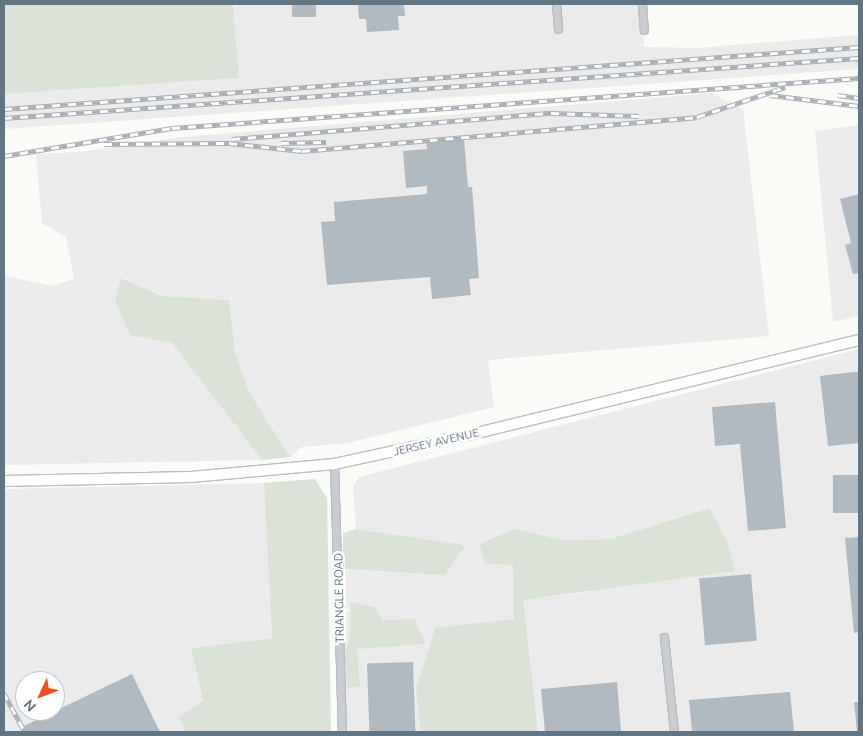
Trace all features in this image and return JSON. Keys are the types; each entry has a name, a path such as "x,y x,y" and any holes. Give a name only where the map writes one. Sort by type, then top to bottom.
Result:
{"street":[{"path":"556,4 558,29"},
{"path":"642,4 644,30"},
{"name":"JERSEY AVENUE","path":"4,481 192,477 334,464 473,434 859,340"},
{"name":"TRIANGLE ROAD","path":"334,464 342,732"},
{"path":"664,637 674,732"}],"shaded area":[{"path":"4,4 233,4 239,78 4,94"},
{"path":"233,4 641,4 644,47 697,48 859,35 859,69 4,129 4,94 239,78"},
{"path":"711,93 743,109 769,336 488,360 494,407 348,443 302,447 290,457 249,392 235,352 229,300 162,296 122,278 130,335 172,343 262,460 4,465 4,276 52,286 74,279 66,237 42,223 36,154 78,152 183,137"},
{"path":"859,125 859,316 833,322 815,131"},
{"path":"121,278 162,296 229,300 235,352 249,392 290,457 262,460 172,343 130,335 115,301"},
{"path":"859,349 859,732 538,732 522,600 588,592 710,508 610,539 563,540 515,529 479,544 485,564 513,565 514,619 416,690 421,732 343,732 335,569 445,575 465,545 356,529 353,486 359,477"},
{"path":"315,479 327,498 331,732 186,732 178,717 203,701 191,648 272,638 264,483"},
{"path":"264,483 272,638 191,648 203,701 178,717 186,732 4,732 4,489"},
{"path":"710,508 728,544 735,571 523,600 538,732 421,732 416,690 435,628 514,619 513,565 485,564 479,544 515,529 563,540 610,539"},
{"path":"356,529 466,545 445,575 343,569 343,533"},
{"path":"350,602 375,607 382,620 415,619 425,644 357,649 360,686 348,688 344,654 350,640"}],"building":[{"path":"292,4 316,4 316,17 292,17"},
{"path":"358,4 404,4 405,16 398,16 399,30 367,32 366,19 359,19"},
{"path":"464,139 468,187 472,187 479,278 469,279 471,295 432,299 430,277 327,285 321,222 335,221 334,202 427,194 427,186 406,188 403,151 427,149 426,142"},
{"path":"859,194 859,273 853,274 845,245 851,243 840,199"},
{"path":"859,372 859,443 828,446 820,376"},
{"path":"775,402 786,528 748,531 740,444 715,446 712,407"},
{"path":"833,475 859,475 859,513 833,513"},
{"path":"859,537 859,632 854,633 845,538"},
{"path":"751,574 757,641 705,645 699,579"},
{"path":"413,662 415,732 369,732 367,664"},
{"path":"132,674 160,732 28,732 24,726 34,721 65,721 65,706"},
{"path":"617,682 621,732 545,732 541,689"},
{"path":"790,692 794,732 692,732 689,700"},
{"path":"854,702 859,702 859,732 857,732"}],"railway":[{"path":"4,109 859,47"},
{"path":"4,118 859,58"},
{"path":"4,156 172,128 859,78"},
{"path":"104,144 229,143 302,151 697,117 785,87"},
{"path":"770,95 859,106"},
{"path":"838,95 859,98"},
{"path":"232,139 551,113 639,116"},
{"path":"281,143 326,142"},
{"path":"4,693 25,732"}]}
